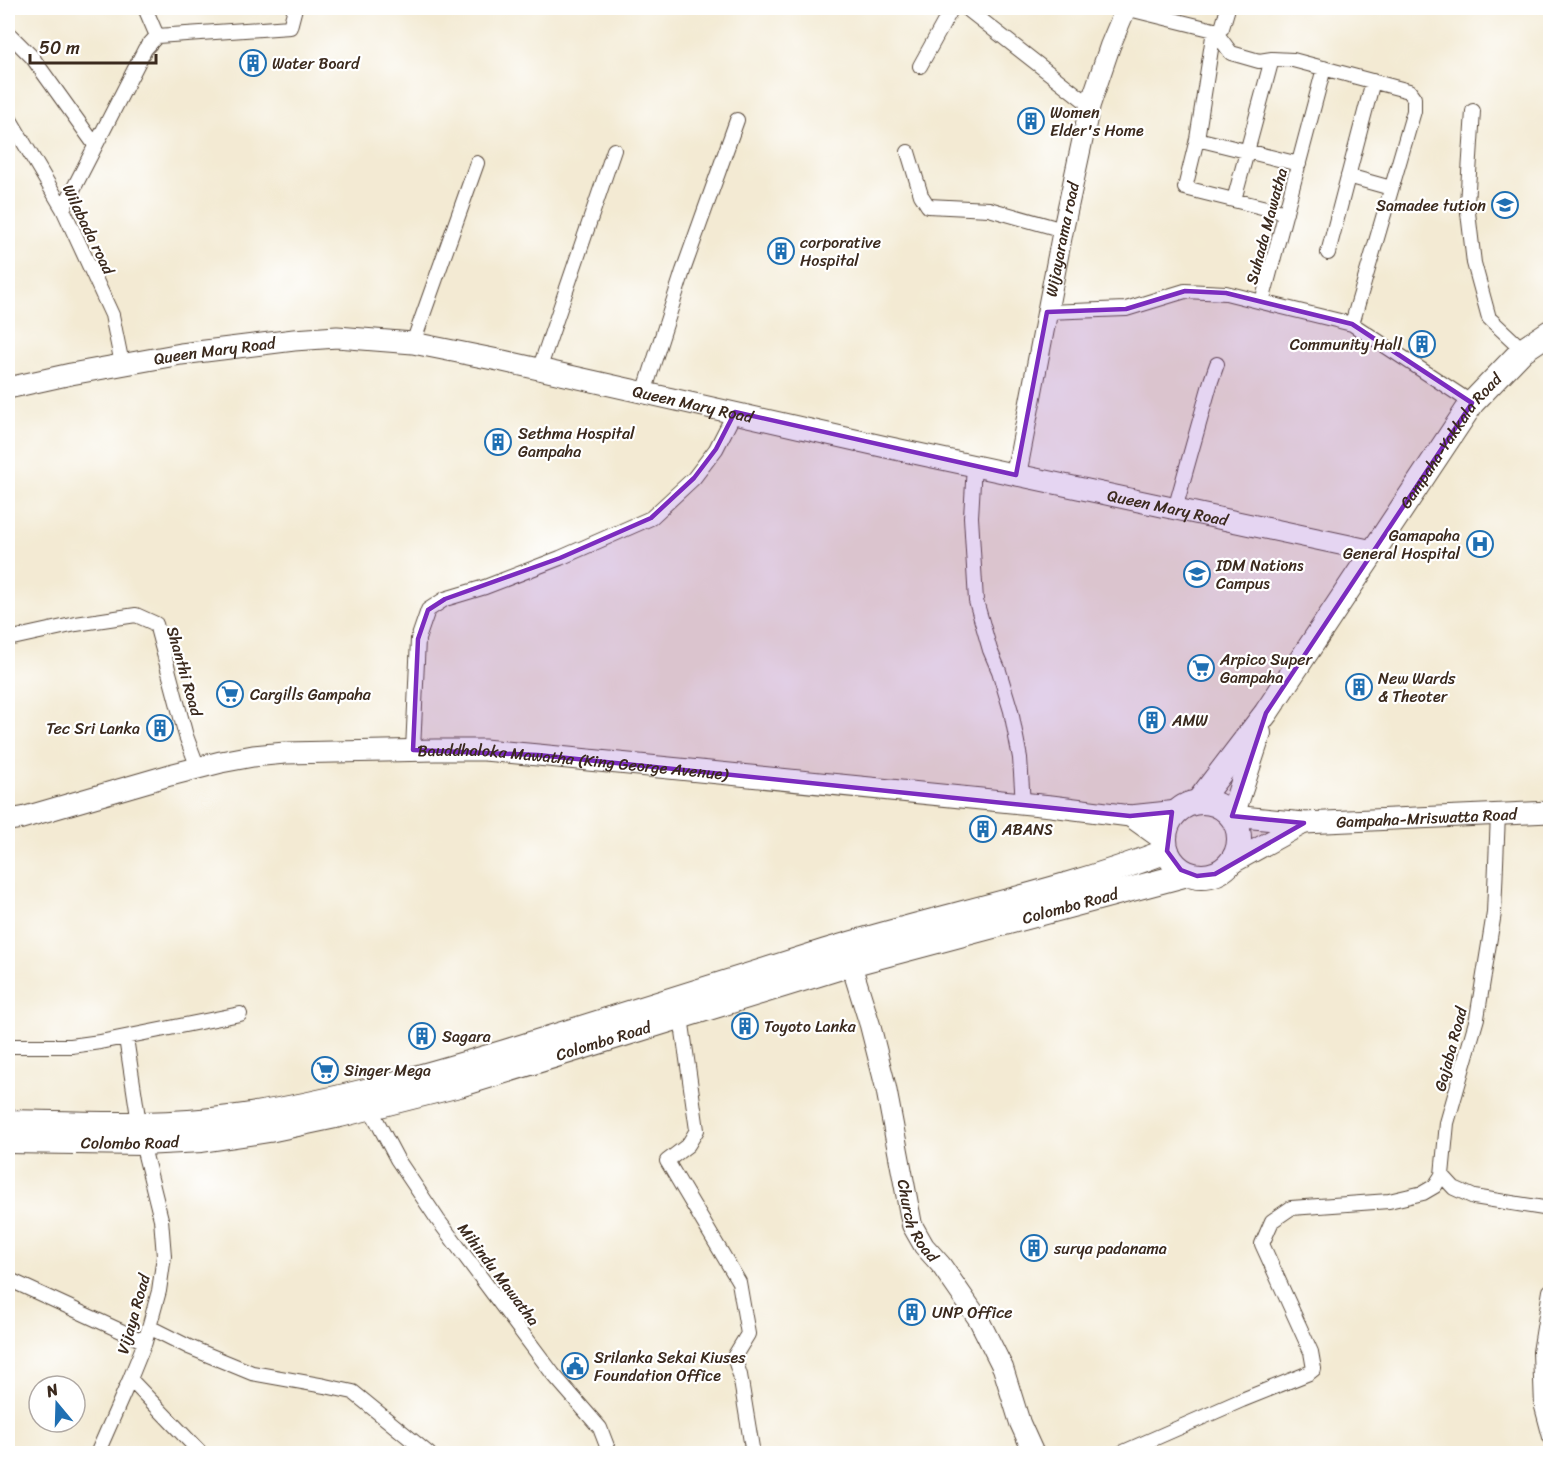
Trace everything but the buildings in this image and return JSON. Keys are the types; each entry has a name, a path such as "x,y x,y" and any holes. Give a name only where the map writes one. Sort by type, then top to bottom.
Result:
{"highway":[{"name":"Gampaha-Yakkala Road","path":"1188,807 1266,713 1472,403 1523,350 1551,332"},
{"name":"Gampaha-Yakkala Road","path":"1232,816 1266,713"},
{"path":"1208,802 1217,805 1232,816 1237,825 1240,835 1236,855 1230,864 1215,874 1197,876 1188,874 1175,865 1166,846 1168,825 1188,807 1208,802"},
{"name":"Colombo Road","path":"8,1122 141,1133 193,1140 232,1136 305,1123 368,1099 459,1085 679,1008 1086,880 1130,865 1166,846"},
{"name":"Colombo Road","path":"848,955 1188,874"},
{"name":"Colombo Road","path":"8,1142 141,1133"}],"main road":[{"name":"Queen Mary Road","path":"8,388 181,354 294,340 337,337 413,343 1373,551"},
{"name":"Bauddhaloka Mawatha (King George Avenue)","path":"12,823 170,775 253,756 413,750 484,750 1130,816 1188,807"},
{"name":"Gampaha-Mriswatta Road","path":"1232,816 1304,823 1551,812"},
{"name":"Bauddhaloka Mawatha (King George Avenue)","path":"1130,816 1166,846"},
{"name":"Gampaha-Mriswatta Road","path":"1230,864 1304,823"}],"street":[{"path":"145,8 157,36"},
{"path":"63,209 145,49 157,36 290,27 295,8"},
{"path":"920,66 952,8"},
{"path":"966,8 1090,105"},
{"path":"1125,8 1214,30 1222,28 1228,8"},
{"name":"Wijayarama road","path":"1016,475 1063,230 1090,105 1125,8"},
{"path":"1214,30 1231,53 1259,61 1293,60 1409,91 1414,98 1414,111 1352,324"},
{"path":"1214,30 1197,139 1185,188 1286,213"},
{"path":"10,35 33,57 95,145"},
{"path":"1234,200 1272,59"},
{"name":"Suhada Mawatha","path":"1324,68 1262,302 1352,324 1472,403"},
{"path":"1328,253 1373,81"},
{"path":"1473,111 1467,204 1474,263 1489,318 1523,350"},
{"name":"Wilabada road","path":"8,116 63,209 112,315 122,364"},
{"path":"644,393 683,271 736,120"},
{"path":"1197,139 1299,164"},
{"path":"539,370 614,150"},
{"path":"908,152 921,195 928,206 989,208 1063,230"},
{"path":"413,343 477,163"},
{"path":"1348,176 1391,188"},
{"path":"1047,312 1126,309 1185,291 1226,294 1262,302"},
{"path":"1174,509 1217,364"},
{"path":"413,750 418,639 428,610 445,599 485,587 549,562 651,518 694,478 717,449 735,412"},
{"path":"974,465 971,517 976,602 1011,711 1020,758 1023,804"},
{"name":"Shanthi Road","path":"8,639 76,624 136,615 156,624 184,727 198,768"},
{"name":"Gajaba Road","path":"1442,1175 1447,1123 1477,1018 1494,913 1498,814"},
{"name":"Church Road","path":"848,955 870,1025 886,1088 912,1225 924,1246 941,1265 979,1320 1003,1368 1020,1424 1034,1454"},
{"path":"679,1008 697,1130 688,1145 667,1161 739,1282 747,1334 734,1357 740,1375 753,1454"},
{"path":"8,1046 70,1046 126,1038 240,1014"},
{"name":"Vijaya Road","path":"97,1454 145,1342 159,1291 164,1256 161,1220 141,1133 126,1038"},
{"name":"Mihindu Mawatha","path":"368,1099 397,1159 438,1220 553,1374 600,1428 610,1454"},
{"path":"1119,1454 1314,1369 1311,1352 1262,1244 1272,1221 1291,1208 1389,1201 1423,1193 1435,1186 1442,1175 1454,1188 1474,1197 1551,1209"},
{"path":"8,1279 145,1342"},
{"path":"1551,1291 1540,1352 1542,1407 1551,1437"},
{"path":"149,1327 189,1347 252,1373 353,1392 429,1454"},
{"path":"130,1379 200,1454"}],"highlighted area":[{"path":"1185,291 1226,293 1352,324 1472,403 1266,713 1232,816 1304,823 1215,874 1197,876 1181,870 1167,851 1172,812 1130,816 538,755 413,750 418,639 428,610 445,599 560,558 651,518 694,478 716,449 735,412 1016,475 1047,312 1126,309"}],"place":[{"name":"Water Board","path":"253,63"},
{"name":"Women Elder's Home","path":"1031,121"},
{"name":"Samadee tution","path":"1505,205"},
{"name":"corporative Hospital","path":"781,251"},
{"name":"Community Hall","path":"1422,344"},
{"name":"Sethma Hospital Gampaha","path":"498,442"},
{"name":"Gamapaha General Hospital","path":"1480,544"},
{"name":"IDM Nations Campus","path":"1197,574"},
{"name":"Arpico Super Gampaha","path":"1201,668"},
{"name":"New Wards & Theoter","path":"1359,687"},
{"name":"Cargills Gampaha","path":"230,694"},
{"name":"AMW","path":"1152,720"},
{"name":"Tec Sri Lanka","path":"160,728"},
{"name":"ABANS","path":"983,829"},
{"name":"Toyoto Lanka","path":"745,1026"},
{"name":"Sagara","path":"422,1036"},
{"name":"Singer Mega","path":"325,1070"},
{"name":"surya padanama","path":"1034,1248"},
{"name":"UNP Office","path":"912,1312"},
{"name":"Srilanka Sekai Kiuses Foundation Office","path":"575,1366"}]}
